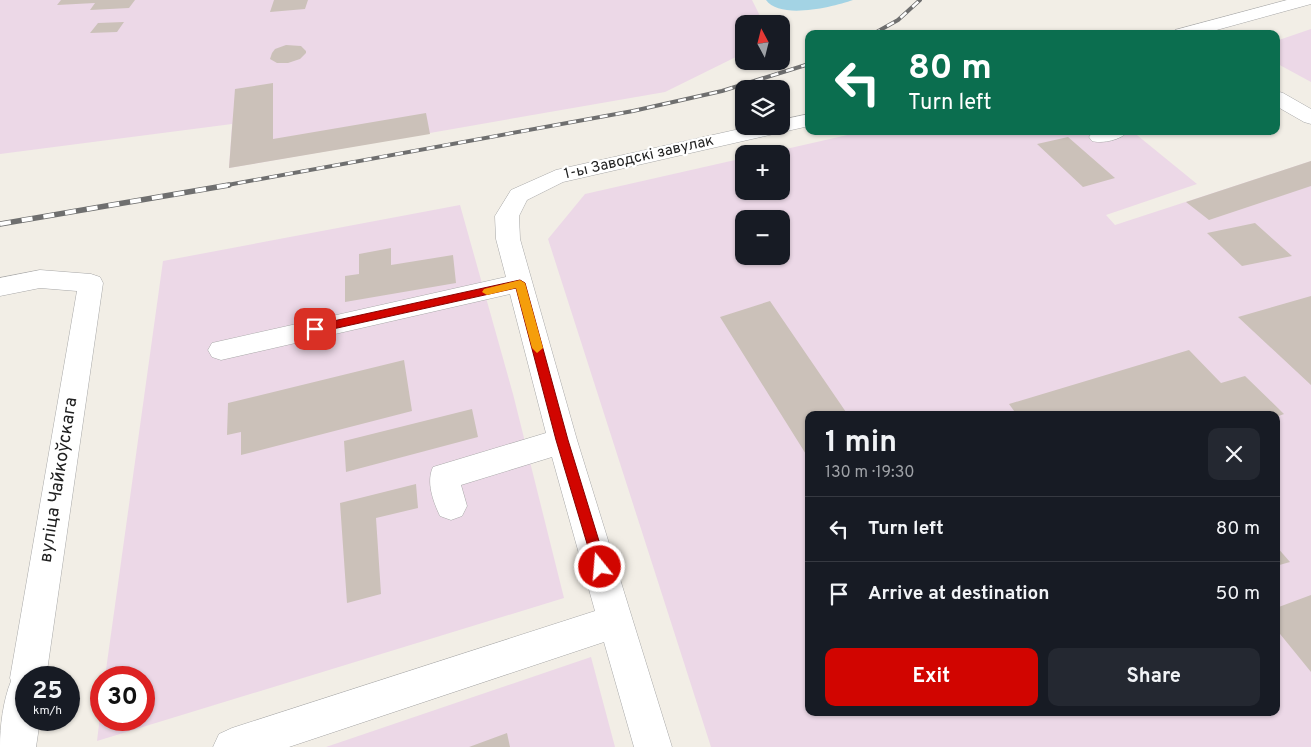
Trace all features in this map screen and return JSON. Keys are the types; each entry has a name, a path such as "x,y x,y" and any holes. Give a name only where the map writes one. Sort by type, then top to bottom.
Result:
{"street":[{"path":"1196,30 1305,0"},
{"path":"1280,99 1311,118"},
{"name":"1-ы Заводскі завулак","path":"653,747 562,440 508,239 506,216 519,195 556,177 805,121"},
{"name":"вуліца Чайкоўскага","path":"0,287 40,279 91,283 30,666"},
{"path":"222,350 520,283"},
{"path":"451,506 444,477 527,453 562,440"},
{"path":"253,744 617,621"},
{"path":"17,747 20,731"}],"shaded area":[{"path":"0,0 752,0 760,15 735,15 735,57 665,92 229,168 232,124 0,154"},
{"path":"1311,29 1311,82 1280,65 1280,40"},
{"path":"847,135 1137,135 1197,184 1106,215 1115,225 1311,161 1311,747 711,747 548,239 585,194 735,160 735,200 790,200 790,148"},
{"path":"460,205 513,394 564,598 155,723 155,666 107,666 163,261"},
{"path":"591,657 615,747 326,747"},
{"path":"98,731 130,731 97,741"}],"water":[{"path":"766,0 853,0 833,6 794,11 773,6"}],"building":[{"path":"61,0 135,0 129,8 90,10 95,3 57,5"},
{"path":"274,0 308,0 305,9 270,12"},
{"path":"124,22 117,32 90,33 98,23"},
{"path":"286,45 301,46 306,53 300,59 288,63 277,63 270,59 275,49"},
{"path":"273,83 273,139 426,113 430,134 229,168 235,89"},
{"path":"1068,137 1115,178 1083,187 1037,144"},
{"path":"1311,161 1311,186 1209,220 1186,202"},
{"path":"1255,223 1292,256 1242,266 1207,233"},
{"path":"391,248 391,265 453,255 456,283 345,302 345,276 359,274 359,254"},
{"path":"1311,296 1311,385 1238,317"},
{"path":"770,301 845,411 805,411 805,453 720,317"},
{"path":"1189,350 1221,383 1245,376 1284,414 1280,416 1280,411 1014,411 1009,404"},
{"path":"404,360 412,411 241,455 241,432 227,435 228,403"},
{"path":"472,409 478,437 346,472 344,441"},
{"path":"416,484 418,508 376,518 381,594 347,603 340,503"},
{"path":"1280,551 1290,562 1280,565"},
{"path":"1311,595 1311,672 1280,634 1280,607"},
{"path":"507,733 510,747 469,747"}],"railway":[{"path":"880,30 898,20 920,0"},
{"path":"222,186 633,111 722,91 805,65"},
{"path":"0,224 229,185"}],"slow traffic":[{"path":"487,292 520,283 537,348"}],"route":[{"path":"315,329 483,293 520,283 562,440 600,567"}]}
